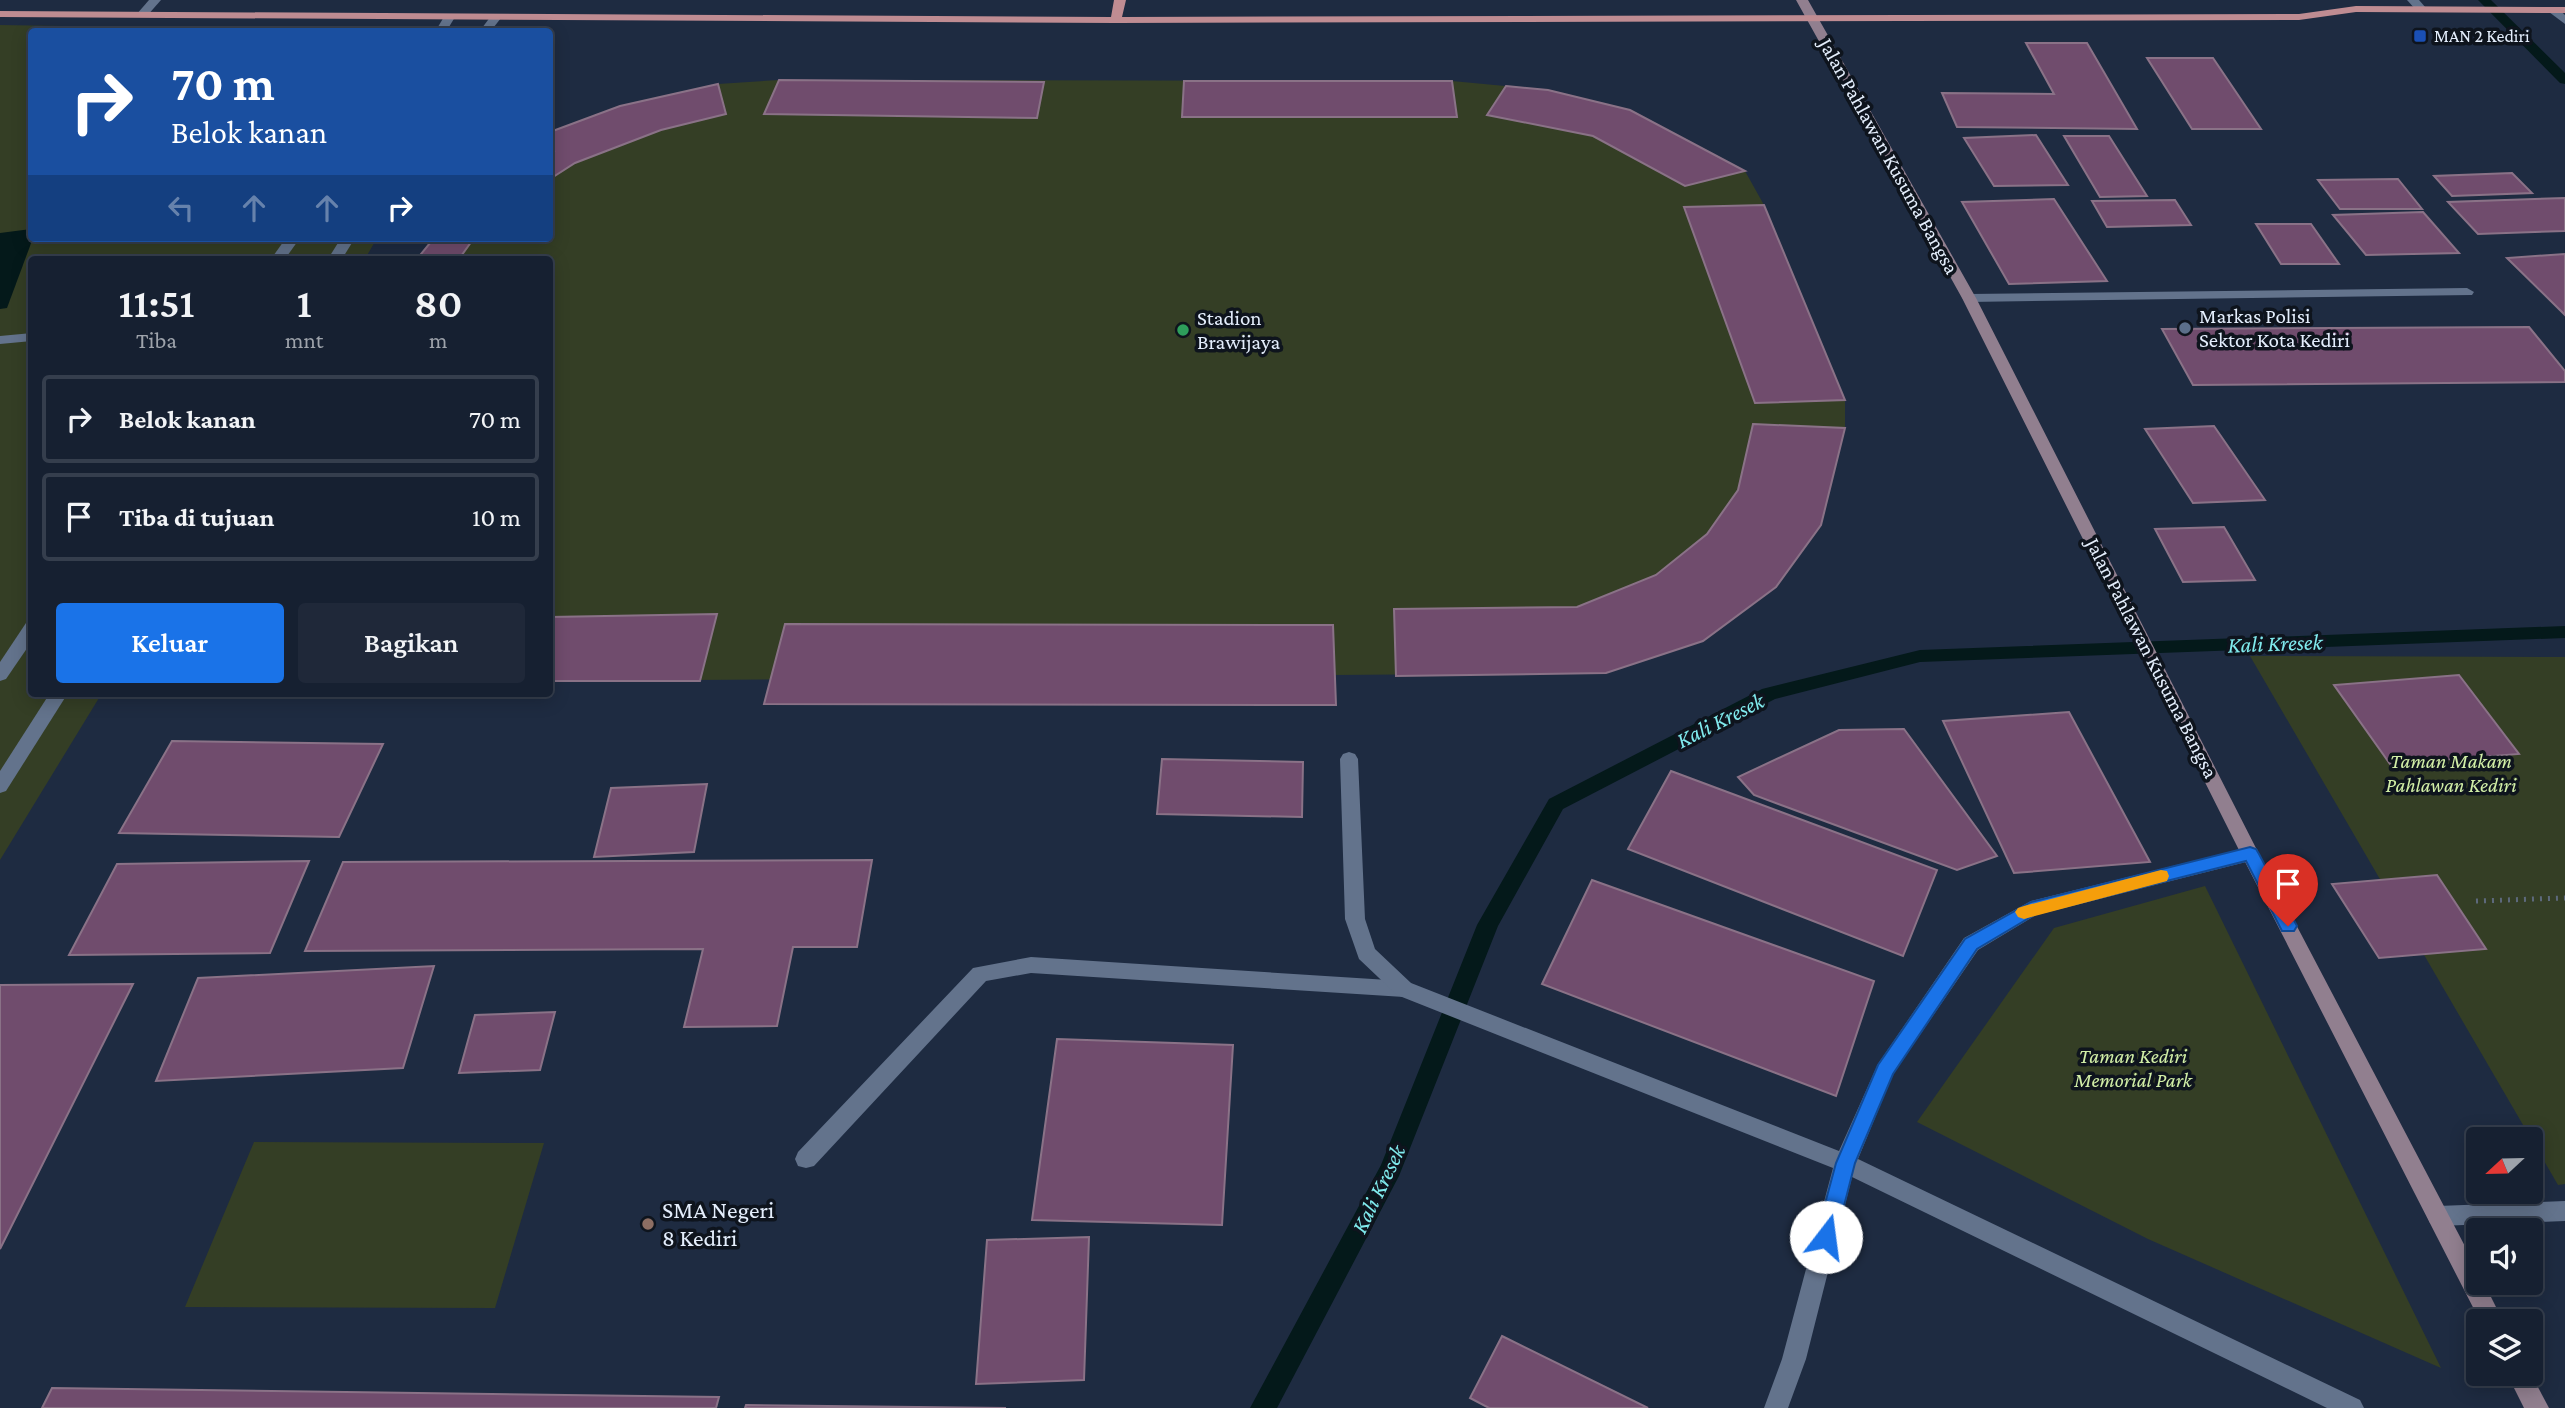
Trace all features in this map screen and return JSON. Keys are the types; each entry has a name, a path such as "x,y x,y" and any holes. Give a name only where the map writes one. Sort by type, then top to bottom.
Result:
{"main road":[{"path":"1116,20 1120,0"},
{"name":"Jalan Pahlawan Kusuma Bangsa","path":"1802,0 1969,298 2250,854 2486,1309"},
{"path":"2325,2 2356,9"},
{"path":"0,14 1116,20 2299,17 2416,4 2440,9 2559,10"},
{"path":"2525,1386 2537,1408"}],"street":[{"path":"142,15 155,0"},
{"path":"2559,10 2565,20"},
{"path":"442,28 449,17"},
{"path":"487,28 495,18"},
{"path":"1969,298 2467,292"},
{"path":"0,340 28,337"},
{"path":"0,675 28,633"},
{"path":"0,786 56,697"},
{"path":"1349,759 1356,919 1367,953 1404,989"},
{"path":"1776,1408 1794,1359 1845,1163 1885,1070 1971,944 2031,909 2250,854"},
{"path":"806,1159 980,974 1031,965 1404,989 1534,1038 1845,1163 2352,1408"},
{"path":"2438,1216 2565,1211"}],"path":[{"path":"2476,901 2565,898"}],"green space":[{"path":"0,25 195,28 28,28 28,242 375,242 367,256 28,256 28,697 100,697 0,860"},
{"name":"Stadion Brawijaya","path":"779,80 1452,81 1548,90 1630,110 1745,171 1764,205 1845,400 1845,428 1821,525 1776,587 1703,641 1606,673 553,681 553,256 419,256 431,242 553,242 553,131 620,106 718,84"},
{"name":"Taman Makam Pahlawan Kediri","path":"2250,656 2565,657 2565,1184 2558,1185 2543,1159 2543,1127 2524,1127"},
{"name":"Taman Kediri Memorial Park","path":"2205,886 2441,1368 2148,1239 1917,1122 2054,928"},
{"path":"254,1142 544,1143 495,1308 185,1307"}],"shaded area":[{"path":"28,229 28,242 32,242 7,308 0,309 0,233"}],"building":[{"path":"2026,43 2087,43 2137,129 1957,127 1942,93 2054,94"},
{"path":"2147,58 2213,58 2261,129 2192,129"},
{"path":"779,80 1044,82 1037,118 764,114"},
{"path":"1184,81 1452,81 1457,117 1182,117"},
{"path":"718,84 726,114 661,130 575,163 553,177 553,131 620,106"},
{"path":"1506,86 1548,90 1630,110 1745,171 1685,186 1593,136 1487,115"},
{"path":"2036,135 2068,185 1994,186 1964,138"},
{"path":"2064,136 2109,136 2147,196 2100,197"},
{"path":"2512,173 2532,193 2452,196 2434,176"},
{"path":"2398,179 2422,209 2340,209 2318,180"},
{"path":"2565,198 2565,231 2478,234 2448,202"},
{"path":"2054,199 2107,281 2009,284 1962,202"},
{"path":"2175,200 2191,225 2107,227 2092,201"},
{"path":"1764,205 1845,400 1755,403 1684,207"},
{"path":"2423,212 2459,253 2366,255 2333,215"},
{"path":"2256,224 2311,224 2339,264 2281,264"},
{"path":"431,242 471,242 461,256 419,256"},
{"path":"2565,254 2565,315 2507,258"},
{"path":"2529,327 2565,371 2565,382 2193,385 2162,329"},
{"path":"1753,424 1845,428 1821,525 1776,587 1703,641 1606,673 1396,676 1394,609 1577,607 1656,575 1707,534 1738,490"},
{"path":"2214,426 2265,500 2193,503 2145,429"},
{"path":"2224,527 2255,580 2183,582 2155,529"},
{"path":"717,614 700,681 553,681 553,617"},
{"path":"785,624 1333,625 1336,705 764,704"},
{"path":"2459,675 2519,754 2390,764 2334,685"},
{"path":"2069,712 2150,862 2014,873 1943,721"},
{"path":"1904,729 1997,856 1957,870 1754,795 1738,777 1839,730"},
{"path":"172,741 383,744 339,837 119,833"},
{"path":"1162,759 1303,762 1302,817 1157,814"},
{"path":"1671,771 1937,870 1903,956 1628,849"},
{"path":"707,784 694,852 594,857 611,788"},
{"path":"872,860 857,947 793,947 777,1026 684,1027 703,949 305,951 343,862"},
{"path":"309,861 270,953 69,955 117,864"},
{"path":"2437,875 2486,949 2379,958 2332,884"},
{"path":"1592,880 1874,981 1836,1096 1542,984"},
{"path":"434,966 403,1068 156,1081 198,978"},
{"path":"133,984 0,1249 0,985"},
{"path":"555,1012 540,1070 459,1073 475,1015"},
{"path":"1057,1039 1233,1045 1222,1225 1032,1220"},
{"path":"1089,1237 1084,1380 976,1384 987,1240"},
{"path":"1502,1336 1648,1408 1489,1408 1470,1398"},
{"path":"52,1388 719,1397 716,1408 42,1408"},
{"path":"746,1405 1006,1408 745,1408"}],"waterway":[{"name":"Kali Kresek","path":"2484,0 2565,80"},
{"name":"Kali Kresek","path":"1263,1408 1391,1169 1488,925 1556,804 1769,694 1920,656 2565,632"}],"slow traffic":[{"path":"2024,912 2161,876"}],"place":[{"name":"MAN 2 Kediri","path":"2420,36"},
{"name":"Markas Polisi Sektor Kota Kediri","path":"2185,328"},
{"name":"Stadion Brawijaya","path":"1183,330"},
{"name":"SMA Negeri 8 Kediri","path":"648,1224"}],"route":[{"path":"1826,1237 1845,1163 1885,1070 1971,944 2031,909 2250,854 2288,926"}]}
